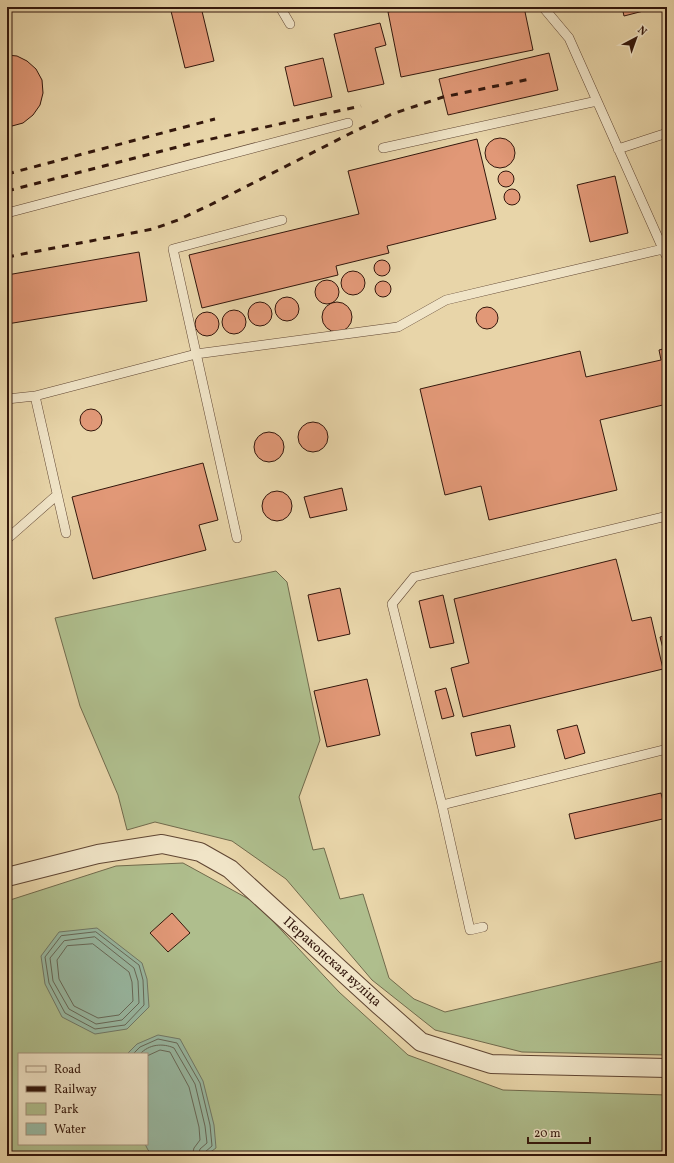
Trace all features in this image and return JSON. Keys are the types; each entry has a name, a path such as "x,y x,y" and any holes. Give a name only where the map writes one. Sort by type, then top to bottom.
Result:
{"street":[{"name":"Перакопская вуліца","path":"7,877 98,854 162,844 200,852 230,869 421,1042 492,1064 667,1068"}],"lane":[{"path":"280,7 290,24"},
{"path":"7,399 35,396 196,354 398,327 446,300 666,251 618,149 569,38 543,7"},
{"path":"384,148 597,101"},
{"path":"7,213 348,123"},
{"path":"618,149 667,133"},
{"path":"237,538 172,250 282,220"},
{"path":"35,396 66,533"},
{"path":"7,539 57,496"},
{"path":"483,926 470,930 442,805 392,604 414,577 667,516"},
{"path":"442,805 667,749"}],"green space":[{"path":"276,571 287,582 320,740 299,797 313,850 324,848 340,899 363,894 389,978 414,999 445,1012 667,960 667,1055 522,1052 435,1030 372,980 286,879 232,841 155,822 127,830 118,795 80,706 55,618"},
{"path":"183,863 256,903 339,992 408,1055 503,1090 667,1095 667,1156 7,1156 7,901 116,866"}],"water":[{"path":"97,928 142,963 147,979 149,1007 127,1029 95,1034 62,1017 45,984 41,956 59,932"},
{"path":"158,1035 180,1039 203,1081 214,1125 216,1148 205,1156 154,1156 148,1150 146,1145 148,1145 148,1053 128,1053 137,1044"}],"building":[{"path":"170,7 201,7 214,61 185,68"},
{"path":"412,7 524,7 533,50 401,77 388,12"},
{"path":"622,7 659,7 624,16"},
{"path":"380,23 386,45 375,48 384,84 348,92 334,34"},
{"path":"549,53 558,90 448,115 439,79"},
{"path":"7,55 17,56 27,61 36,69 42,80 43,93 40,105 33,115 23,123 12,126 7,126"},
{"path":"323,58 332,97 294,106 285,67"},
{"path":"500,138 511,142 515,153 511,164 500,168 489,164 485,153 489,142"},
{"path":"477,139 496,219 387,246 389,253 336,266 338,275 202,308 189,255 359,214 348,171"},
{"path":"503,171 509,171 514,176 512,185 509,187 503,187 498,182 498,176"},
{"path":"615,176 628,233 590,242 577,185"},
{"path":"509,189 515,189 520,194 518,203 515,205 509,205 504,200 504,194"},
{"path":"139,252 147,301 7,324 7,275"},
{"path":"379,260 385,260 390,265 388,274 385,276 379,276 374,271 374,265"},
{"path":"353,271 362,274 365,283 362,292 353,295 344,292 341,283 344,274"},
{"path":"327,280 336,283 339,292 336,301 327,304 318,301 315,292 318,283"},
{"path":"380,281 386,281 391,286 389,295 386,297 380,297 375,292 375,286"},
{"path":"287,297 296,300 299,309 296,318 287,321 278,318 275,309 278,300"},
{"path":"260,302 269,305 272,314 269,323 260,326 251,323 248,314 251,305"},
{"path":"337,302 348,306 352,317 348,328 337,332 326,328 322,317 326,306"},
{"path":"487,307 495,310 498,318 495,326 487,329 479,326 476,318 479,310"},
{"path":"234,310 243,313 246,322 243,331 234,334 225,331 222,322 225,313"},
{"path":"207,312 216,315 219,324 216,333 207,336 198,333 195,324 198,315"},
{"path":"667,348 667,404 600,420 617,490 489,520 481,486 445,495 420,389 580,351 586,377 661,360 659,350"},
{"path":"91,409 99,412 102,420 99,428 91,431 83,428 80,420 83,412"},
{"path":"313,422 324,426 328,437 324,448 313,452 302,448 298,437 302,426"},
{"path":"269,432 280,436 284,447 280,458 269,462 258,458 254,447 258,436"},
{"path":"203,463 218,520 199,525 206,550 93,579 72,497"},
{"path":"342,488 347,510 310,518 304,497"},
{"path":"277,491 288,495 292,506 288,517 277,521 266,517 262,506 266,495"},
{"path":"616,559 632,621 651,617 663,669 463,717 451,668 469,663 454,599"},
{"path":"340,588 350,634 318,641 308,595"},
{"path":"443,595 454,643 430,648 419,601"},
{"path":"667,635 667,659 666,660 660,637"},
{"path":"367,679 380,735 327,747 314,691"},
{"path":"446,688 454,716 442,719 435,691"},
{"path":"510,725 515,747 476,756 471,733"},
{"path":"577,725 585,753 565,759 557,730"},
{"path":"661,793 667,818 575,839 569,814"},
{"path":"172,913 190,933 168,952 150,933"}],"railway":[{"path":"7,257 153,229 178,220 210,205 355,131 392,114 443,97 530,79"},
{"path":"7,191 193,143 361,106"},
{"path":"7,174 215,119"}]}
